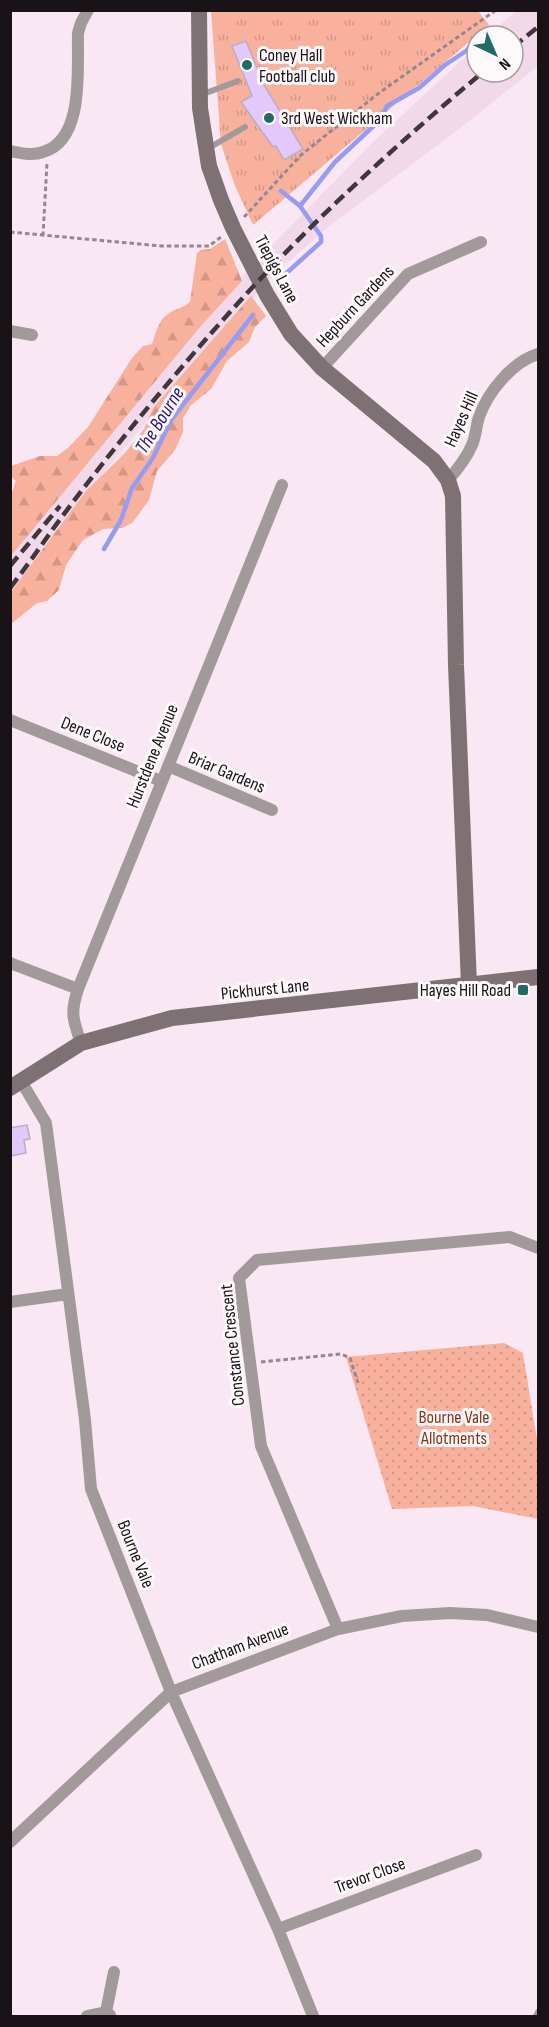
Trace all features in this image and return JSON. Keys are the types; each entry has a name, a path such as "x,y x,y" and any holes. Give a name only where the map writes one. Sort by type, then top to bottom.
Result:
{"street":[{"path":"10,151 31,154 47,151 63,139 70,128 74,115 78,33 88,10"},
{"name":"Tiepigs Lane","path":"199,10 199,95 206,149 213,177 233,228 267,295 291,334 322,368 434,461 448,480"},
{"name":"Hepburn Gardens","path":"322,368 408,274 482,242"},
{"path":"10,331 32,334"},
{"name":"Hayes Hill","path":"448,480 457,470 472,444 479,416 490,395 512,369 538,354"},
{"path":"448,480 453,496 456,665 469,985"},
{"name":"Hurstdene Avenue","path":"81,1043 72,1008 78,989 282,485"},
{"name":"Dene Close","path":"10,720 161,782"},
{"name":"Briar Gardens","path":"168,766 272,810"},
{"path":"10,963 78,989"},
{"name":"Pickhurst Lane","path":"16,1084 81,1043 172,1018 538,977"},
{"name":"Bourne Vale","path":"16,1084 46,1123 91,1489 171,1692 278,1929 313,2016"},
{"name":"Constance Crescent","path":"338,1629 261,1446 239,1278 257,1260 510,1237 538,1248"},
{"path":"10,1302 68,1294"},
{"name":"Chatham Avenue","path":"10,1842 171,1692 338,1629 402,1616 450,1613 487,1615 538,1627"},
{"name":"Trevor Close","path":"278,1929 476,1855"},
{"path":"87,2016 109,2014 114,1972"}],"lane":[{"path":"199,95 238,81"},
{"path":"206,149 245,127"},
{"path":"536,2016 538,2012"}],"path":[{"path":"10,232 161,246 209,246 233,228 301,155 379,93 496,10"},
{"path":"43,236 47,151"},
{"path":"250,1363 341,1354 350,1358 358,1383"}],"shaded area":[{"path":"516,11 538,11 538,66 525,76 525,24 501,24"},
{"path":"465,57 465,84 516,84 327,228 275,274 200,357 106,470 11,596 11,551 193,329 373,142"}],"green space":[{"path":"211,11 478,11 488,24 465,24 465,45 253,225 235,186 221,144"},
{"path":"225,239 242,281 200,327 11,556 11,495 16,481 11,477 11,466 40,456 57,456 88,427 132,358 143,346 152,344 162,320 168,314 190,302 197,253 210,249"},
{"path":"251,296 266,316 255,327 249,342 227,361 211,389 190,406 183,418 183,432 175,450 157,471 149,500 132,523 122,528 103,529 83,540 66,565 59,590 47,601 37,603 11,624 11,592 86,491 125,453 144,429 153,408"},
{"name":"Bourne Vale Allotments","path":"504,1343 523,1353 538,1446 538,1519 473,1506 392,1509 346,1357"}],"building":[{"path":"246,41 264,85 303,149 284,160 276,146 273,147 241,102 252,96 232,46"},
{"path":"27,1125 30,1139 24,1140 26,1153 10,1156 10,1128"}],"waterway":[{"path":"300,206 335,162 380,120 387,106 419,88 445,65 465,52"},
{"name":"The Bourne","path":"281,191 300,206 321,236 321,242 281,278"},
{"name":"The Bourne","path":"104,549 121,520 132,488 153,458 171,420 253,315"}],"railway":[{"path":"525,37 538,27"},
{"path":"10,588 83,488 129,430 250,290 363,177 469,84"},
{"path":"10,566 60,506"}],"place":[{"name":"Coney Hall Football club","path":"247,65"},
{"name":"3rd West Wickham","path":"269,118"},
{"name":"Hayes Hill Road","path":"523,990"}]}
